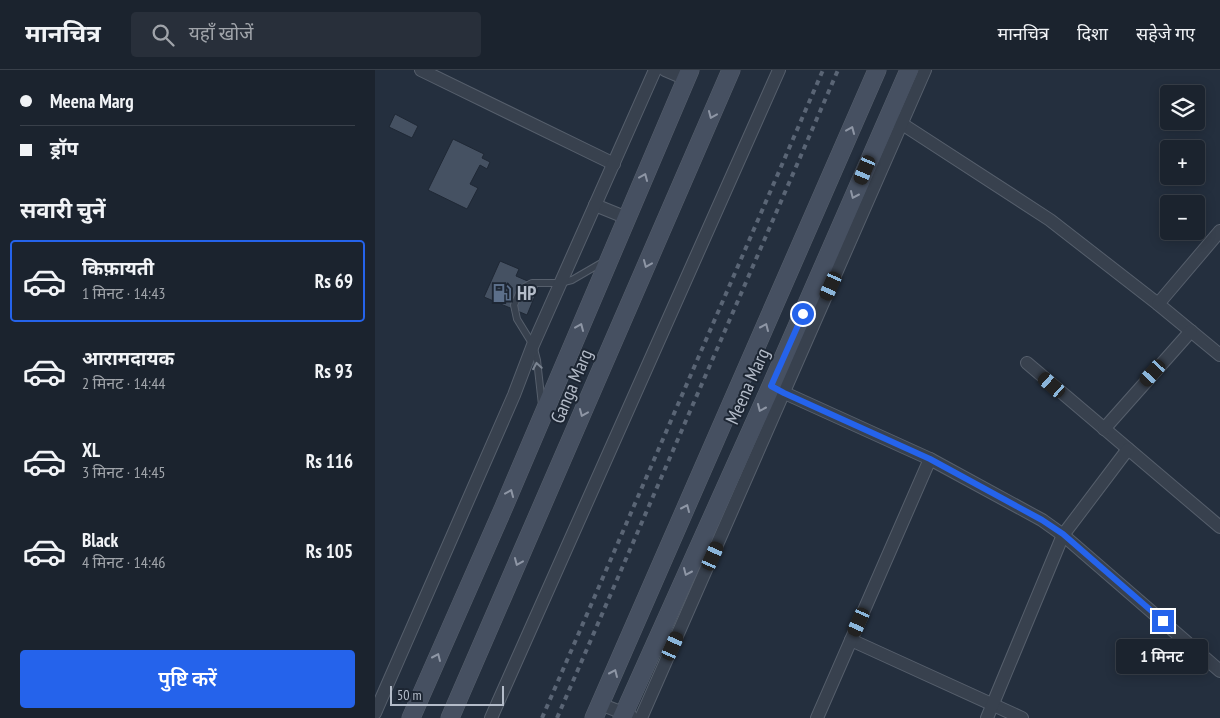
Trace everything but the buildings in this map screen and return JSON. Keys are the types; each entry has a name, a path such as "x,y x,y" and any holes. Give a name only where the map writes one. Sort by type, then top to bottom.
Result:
{"street":[{"path":"421,70 614,164"},
{"path":"375,713 514,395 533,345 655,70"},
{"path":"665,70 687,75"},
{"name":"Ganga Marg","path":"450,718 731,70"},
{"path":"491,718 779,70"},
{"name":"Meena Marg","path":"597,711 877,70"},
{"name":"Meena Marg","path":"627,716 778,390 895,120 909,70"},
{"path":"925,70 895,120 1050,220 1220,355"},
{"name":"Ganga Marg","path":"411,718 687,75"},
{"path":"595,205 627,218"},
{"path":"1158,304 1220,231"},
{"path":"1104,429 1191,331"},
{"path":"1027,363 1220,527"},
{"path":"641,718 778,390 930,459 1042,520 1063,534 1220,671"},
{"path":"987,718 1063,534 1128,449"},
{"path":"817,718 930,459"},
{"path":"851,640 1023,718"},
{"path":"597,711 627,716"}],"lane":[{"path":"543,414 537,360 533,345 517,319 514,305 521,290 532,283 572,280 609,259"}],"railway":[{"path":"542,718 823,70"},
{"path":"557,718 838,70"}],"place":[{"name":"HP","path":"502,293"}],"route":[{"path":"803,314 771,386 930,459 1042,520 1063,534 1163,621"}]}
